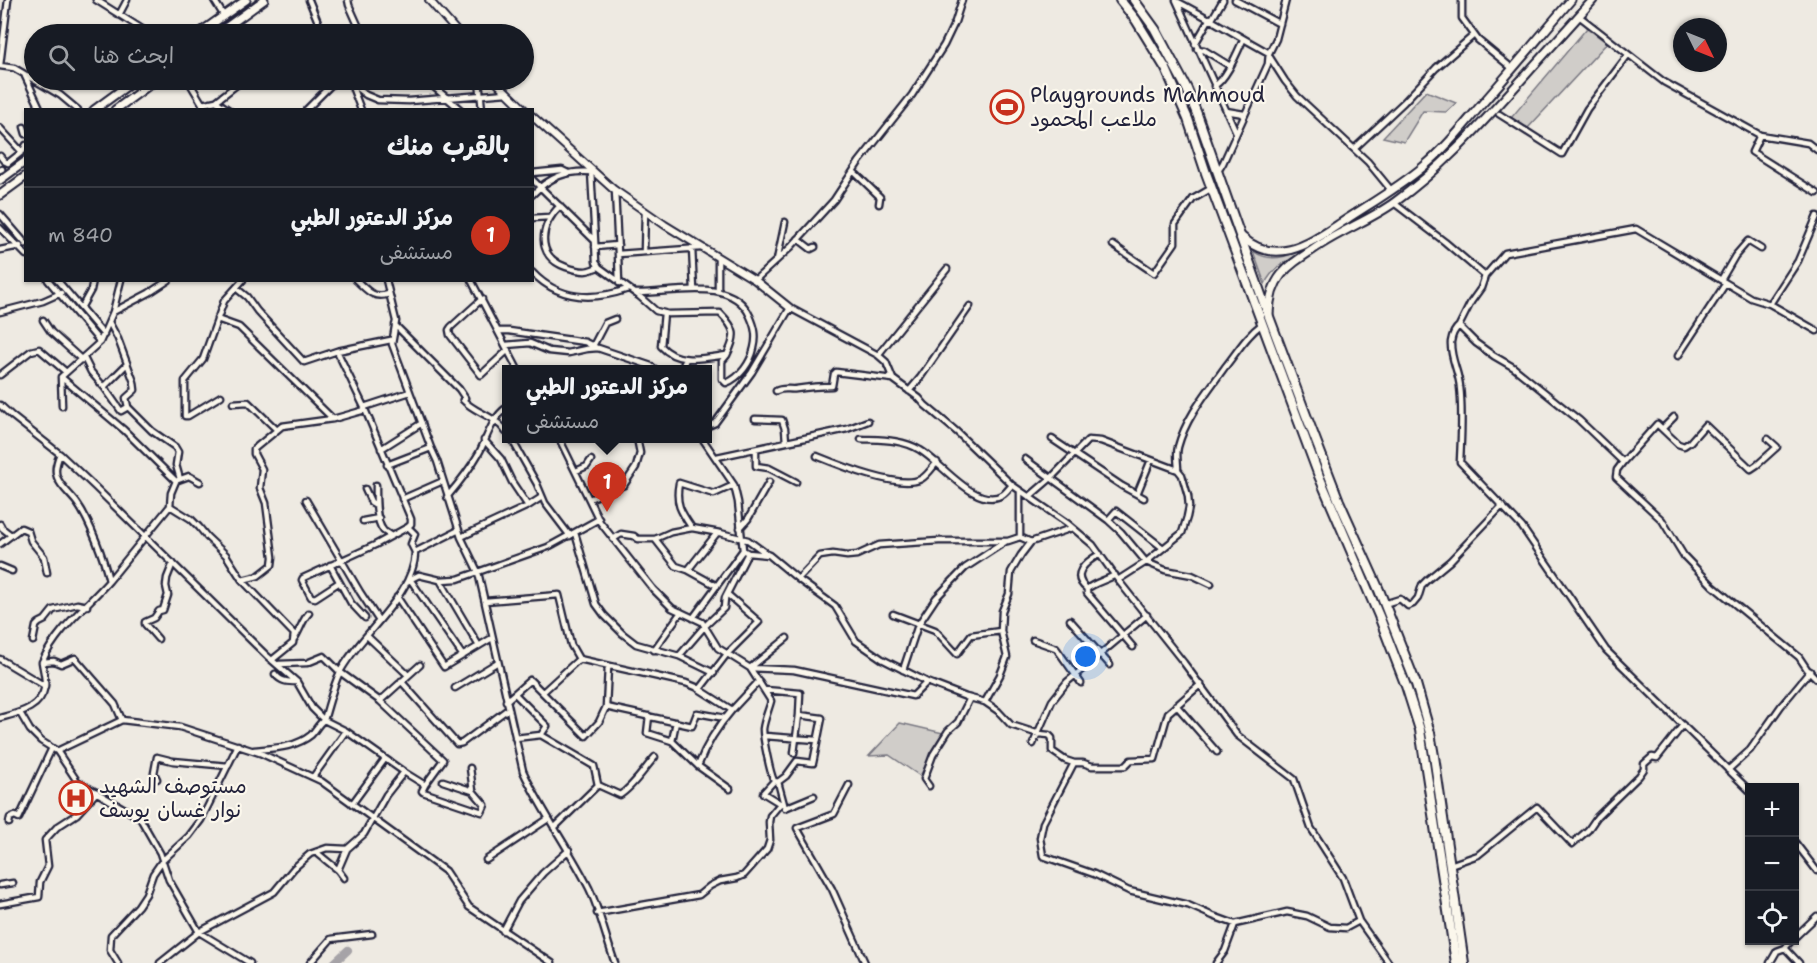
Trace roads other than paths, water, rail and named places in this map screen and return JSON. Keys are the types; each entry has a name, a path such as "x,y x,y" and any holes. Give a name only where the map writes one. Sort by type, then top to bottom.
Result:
{"main road":[{"path":"212,24 246,0"},
{"path":"231,24 264,0"},
{"path":"1120,0 1136,20 1166,69 1188,119 1297,417 1399,670 1420,730 1464,963"},
{"path":"1134,0 1155,29 1187,89 1339,501 1416,684 1430,733 1450,865 1448,884 1456,963"},
{"path":"1241,236 1260,250 1278,252 1324,238 1394,203 1424,179 1476,130 1593,0"},
{"path":"1269,316 1269,299 1272,288 1289,265 1424,167 1453,138 1566,2"},
{"path":"1525,53 1536,63"},
{"path":"97,108 121,90"},
{"path":"119,108 143,90"},
{"path":"1188,119 1197,114"},
{"path":"0,180 24,162"},
{"path":"0,195 24,177"},
{"path":"1297,417 1306,415"},
{"path":"1369,594 1378,590"},
{"path":"1399,670 1409,667"}],"street":[{"path":"8,0 0,65 14,68 24,75"},
{"path":"96,0 134,24"},
{"path":"119,15 126,0"},
{"path":"214,0 224,16"},
{"path":"309,0 319,24"},
{"path":"348,0 358,24"},
{"path":"429,0 450,24"},
{"path":"755,280 834,200 853,171 912,95 944,45 956,22 962,0"},
{"path":"1177,0 1269,55 1297,96 1354,148 1391,190"},
{"path":"1177,0 1236,132"},
{"path":"1196,46 1223,0"},
{"path":"1235,0 1280,24"},
{"path":"1217,169 1223,163 1268,64 1286,0"},
{"path":"1462,0 1462,18 1474,35 1512,69"},
{"path":"1580,16 1664,82 1760,135 1808,143 1817,150"},
{"path":"1354,148 1404,102 1436,68 1474,35"},
{"path":"1214,86 1218,85 1244,40"},
{"path":"1196,46 1230,66"},
{"path":"1499,114 1562,154 1587,109 1628,55"},
{"path":"31,90 39,108"},
{"path":"51,90 76,108"},
{"path":"194,90 205,108"},
{"path":"202,104 216,101 230,90"},
{"path":"308,108 326,90"},
{"path":"354,90 360,108"},
{"path":"360,90 378,100 409,101 507,93"},
{"path":"438,90 459,108"},
{"path":"480,90 482,108"},
{"path":"504,90 523,108"},
{"path":"216,101 226,108"},
{"path":"516,101 517,108"},
{"path":"1226,111 1244,114"},
{"path":"534,118 614,190 619,283"},
{"path":"0,128 22,152"},
{"path":"1760,135 1752,152 1817,194"},
{"path":"0,156 8,163 24,148"},
{"path":"534,173 562,170 569,173"},
{"path":"591,171 595,244 599,267 656,311 720,313 731,324 734,341 722,361 722,379 726,383 739,375 749,362 756,338 754,327 749,313 733,296 707,289 634,293"},
{"path":"534,193 547,181 569,173 591,171 645,211 755,280 790,308 878,355 886,362 893,379"},
{"path":"853,171 880,197 879,204"},
{"path":"534,180 595,244 618,245"},
{"path":"1113,245 1154,273 1175,243 1175,224 1193,199 1212,188"},
{"path":"1394,203 1485,276"},
{"path":"560,206 549,217 544,231 544,245 551,257 560,265 572,269 585,271 599,267"},
{"path":"644,252 645,211"},
{"path":"0,214 24,240"},
{"path":"1770,304 1798,261 1817,216"},
{"path":"534,218 549,217"},
{"path":"777,260 785,222"},
{"path":"0,228 24,253"},
{"path":"1745,787 1606,650 1522,527 1460,462 1462,423 1460,384 1451,343 1454,330 1459,326 1481,288 1485,276 1505,253 1636,230 1751,298 1770,304 1817,331"},
{"path":"798,238 811,249 815,248"},
{"path":"1678,356 1723,281 1735,256 1748,241 1761,249"},
{"path":"0,250 19,247 24,242"},
{"path":"692,248 694,290"},
{"path":"618,254 701,248"},
{"path":"718,258 718,291"},
{"path":"878,355 947,269"},
{"path":"534,274 552,289 579,298 628,289"},
{"path":"50,282 100,342"},
{"path":"59,282 104,335"},
{"path":"81,308 93,282"},
{"path":"62,406 61,377 100,342 113,312 121,282"},
{"path":"113,312 165,282"},
{"path":"221,396 185,416 185,381 203,359 224,301 241,282"},
{"path":"358,282 374,296 389,294"},
{"path":"386,282 396,321 391,340 437,461 461,537 478,572 523,771 590,891 615,963"},
{"path":"472,282 516,365"},
{"path":"236,288 247,297 256,311 304,362 337,351 391,340"},
{"path":"0,312 43,301 65,290"},
{"path":"482,299 449,330 450,335 481,375 507,347 530,344 549,351 568,353 596,347"},
{"path":"909,391 970,306"},
{"path":"712,424 752,372 790,308"},
{"path":"664,313 661,346 667,353 679,359 727,355"},
{"path":"217,319 240,327 333,419"},
{"path":"596,347 604,323 615,319"},
{"path":"43,320 51,332 83,359 120,411 128,407"},
{"path":"0,718 37,704 45,686 42,662 46,652 66,624 87,606 170,506 171,493 178,480 176,465 178,452 175,447 152,431 128,407 126,398 135,390 134,382 109,322"},
{"path":"1178,470 1177,448 1188,424 1203,398 1244,342 1262,324"},
{"path":"394,325 459,388 465,398 463,400 469,406 502,427"},
{"path":"1459,326 1476,343 1513,367 1579,420 1623,462"},
{"path":"498,331 585,342 648,365"},
{"path":"0,375 31,351 39,349 66,372"},
{"path":"337,351 411,519 408,527 303,578 302,583 311,597 315,598 338,582"},
{"path":"683,365 686,359"},
{"path":"104,387 127,364"},
{"path":"776,390 816,385 832,386 836,372 893,379 920,398 1012,485 1093,544 1201,684 1237,735 1294,779 1311,828 1343,878 1359,921 1389,963"},
{"path":"61,377 124,430 178,480"},
{"path":"242,580 258,576 272,565 273,557 268,511 260,488 262,469 254,454 254,449 282,426 333,419 410,392"},
{"path":"233,403 248,402 277,430"},
{"path":"0,405 60,454 272,660 279,664 297,682 312,708 324,720 346,730 425,785"},
{"path":"447,496 463,478 495,421 502,413"},
{"path":"1663,428 1674,417"},
{"path":"755,419 782,420 786,442"},
{"path":"717,457 847,429 868,421"},
{"path":"381,449 422,423"},
{"path":"1768,439 1777,447 1750,469 1705,425 1684,446 1678,444 1657,424 1623,462 1617,470 1616,477 1662,520 1684,556 1713,586 1799,657 1817,679"},
{"path":"861,439 901,441 920,449 958,483 981,495 992,498 1003,495 1012,485"},
{"path":"1052,439 1144,498"},
{"path":"484,440 495,450 528,506"},
{"path":"1029,497 1088,441 1101,441 1178,470 1182,475 1188,496 1187,517 1182,533 1146,562 1117,577 1091,585 1087,589"},
{"path":"514,443 537,484 544,503 573,534 596,604 623,634 636,644 680,656 714,673"},
{"path":"562,443 599,519 653,589 672,608 702,622 718,648 750,668 765,690 771,701 764,729 768,769 776,782 783,806"},
{"path":"589,499 624,485 636,466 640,453 638,443"},
{"path":"693,618 743,550 734,485 706,443"},
{"path":"387,465 431,448"},
{"path":"756,449 756,466 769,468 796,482"},
{"path":"60,454 56,467 57,478 86,517 106,564 109,580"},
{"path":"818,456 851,470 903,481 921,479 937,462"},
{"path":"1025,459 1108,520 1146,562 1165,570 1192,575 1211,584"},
{"path":"576,471 586,466 591,460"},
{"path":"1137,494 1151,460"},
{"path":"178,480 189,476 200,482"},
{"path":"402,499 443,481"},
{"path":"740,528 748,519 768,482"},
{"path":"692,528 679,510 677,492 679,483 714,494 734,485"},
{"path":"376,485 376,505 382,530 391,536"},
{"path":"365,489 371,502 376,505"},
{"path":"1020,491 1020,537"},
{"path":"461,537 528,506 542,497"},
{"path":"306,500 379,621"},
{"path":"170,506 191,519 226,555 242,580 294,634 294,639"},
{"path":"1384,604 1400,599 1408,606 1413,604 1418,598 1422,585 1450,561 1502,506"},
{"path":"1108,520 1116,511 1163,548"},
{"path":"363,521 379,518"},
{"path":"409,579 419,575 440,580 458,579 548,547 599,519"},
{"path":"0,524 11,535"},
{"path":"251,750 298,743 313,733 324,720 340,672 351,654 379,621 409,579 415,558 411,544 415,534 408,527"},
{"path":"0,544 21,528 28,531 32,541 44,557 46,573"},
{"path":"613,539 621,534 638,539 656,539 671,532 692,528 748,540 835,606 856,641 882,659 927,682 985,702 998,711 1011,725 1049,735 1052,738 1052,751 1074,763 1092,766 1125,766 1131,760 1155,759 1168,713 1201,684"},
{"path":"985,702 1007,657 1001,631 1002,611 1009,594 1011,572 1031,542 1072,528"},
{"path":"415,552 459,530"},
{"path":"688,570 717,533"},
{"path":"798,579 820,556 857,555 879,545 1008,540 1020,537 1031,542"},
{"path":"656,539 676,566 717,586"},
{"path":"903,670 918,625 936,598 965,568 1008,540"},
{"path":"743,550 748,553 770,555"},
{"path":"680,656 704,627 724,608 725,598 748,553"},
{"path":"1100,554 1088,561 1082,568 1079,577 1081,584 1133,647"},
{"path":"159,639 145,624 165,606 168,595 167,578 173,563"},
{"path":"330,565 351,603 365,618"},
{"path":"0,566 12,572"},
{"path":"409,579 463,656"},
{"path":"440,580 479,646"},
{"path":"700,689 727,654 759,622 728,594"},
{"path":"485,601 559,595 571,645 579,659 686,683 700,689 732,710"},
{"path":"397,597 441,666 446,667 492,638"},
{"path":"33,641 36,627 52,610 77,604 87,606"},
{"path":"654,650 681,612"},
{"path":"272,660 293,643 304,618 309,613"},
{"path":"892,614 935,630 957,654 971,635 1001,631"},
{"path":"1033,744 1052,701 1067,682 1148,615"},
{"path":"1070,620 1110,665"},
{"path":"367,636 408,675"},
{"path":"750,668 787,638"},
{"path":"1033,640 1056,648 1081,683"},
{"path":"279,664 307,663 324,656 340,672 380,701 443,760 425,785 423,792 482,812 485,805 473,791 443,781"},
{"path":"42,662 54,661 61,664 75,657 115,704 122,720"},
{"path":"0,659 45,686"},
{"path":"543,692 579,659"},
{"path":"455,688 498,662"},
{"path":"380,701 420,665"},
{"path":"506,701 530,680 586,736 599,722 606,707 608,667"},
{"path":"750,668 794,670 913,696 927,682"},
{"path":"1728,770 1750,750 1781,706 1810,671"},
{"path":"276,678 297,682"},
{"path":"401,681 457,744 462,744 508,709"},
{"path":"698,766 725,718 759,681"},
{"path":"765,690 800,693 794,753"},
{"path":"514,694 547,726 541,735"},
{"path":"929,786 924,779 933,755 948,731 958,722 970,698"},
{"path":"1176,705 1217,752"},
{"path":"606,707 692,726 697,713 725,718"},
{"path":"20,712 30,730 41,741 55,749 77,781 140,818 169,880 199,932 250,963"},
{"path":"783,806 764,793 786,776 797,761 813,763 822,718 799,715"},
{"path":"649,716 647,733 672,741 698,766 730,789"},
{"path":"9,823 10,818 15,816 19,818 55,749 122,720 180,727 238,745 321,781 445,871 469,907 552,963"},
{"path":"672,741 675,722"},
{"path":"1450,865 1478,855 1538,807 1572,844 1640,776 1644,764 1652,758 1657,758 1683,725"},
{"path":"313,777 346,730"},
{"path":"515,738 541,735 594,766 598,785"},
{"path":"765,736 817,740"},
{"path":"118,963 110,950 111,935 138,906 146,894 153,874 162,861 189,836 201,820 238,745"},
{"path":"158,779 154,773 157,757 228,766"},
{"path":"598,785 622,795 655,757"},
{"path":"352,804 385,759"},
{"path":"1074,763 1043,823 1040,838 1043,856 1094,874 1129,891 1188,904 1235,924 1287,912 1307,916 1330,927 1346,927 1359,921"},
{"path":"470,768 473,791"},
{"path":"339,870 346,849 364,834 386,795 404,772"},
{"path":"554,828 598,785"},
{"path":"849,785 834,814 797,828 832,889 866,963"},
{"path":"0,904 39,897 40,882 48,866 45,840 57,827 77,814 96,792"},
{"path":"597,913 699,895 720,881 744,875 767,849 770,840 771,816 783,806 814,796"},
{"path":"486,860 548,819"},
{"path":"1799,847 1816,866"},
{"path":"160,963 199,932 274,892 294,868 310,854 327,848 346,849"},
{"path":"503,931 519,901 543,873 569,850"},
{"path":"316,852 339,870 344,878"},
{"path":"0,885 13,884"},
{"path":"1799,933 1817,916"},
{"path":"1216,963 1225,951 1235,924"},
{"path":"310,963 331,939 372,934"},
{"path":"1770,963 1777,951 1788,945"},
{"path":"1785,948 1799,963"}],"waterway":[{"path":"334,963 348,950"}],"place":[{"name":"Playgrounds Mahmoud ملاعب المحمود","path":"1007,107"},
{"name":"مركز الدعتور الطبي","path":"607,512"},
{"name":"مستوصف الشهيد نوار غسان يوسف","path":"76,798"}]}
